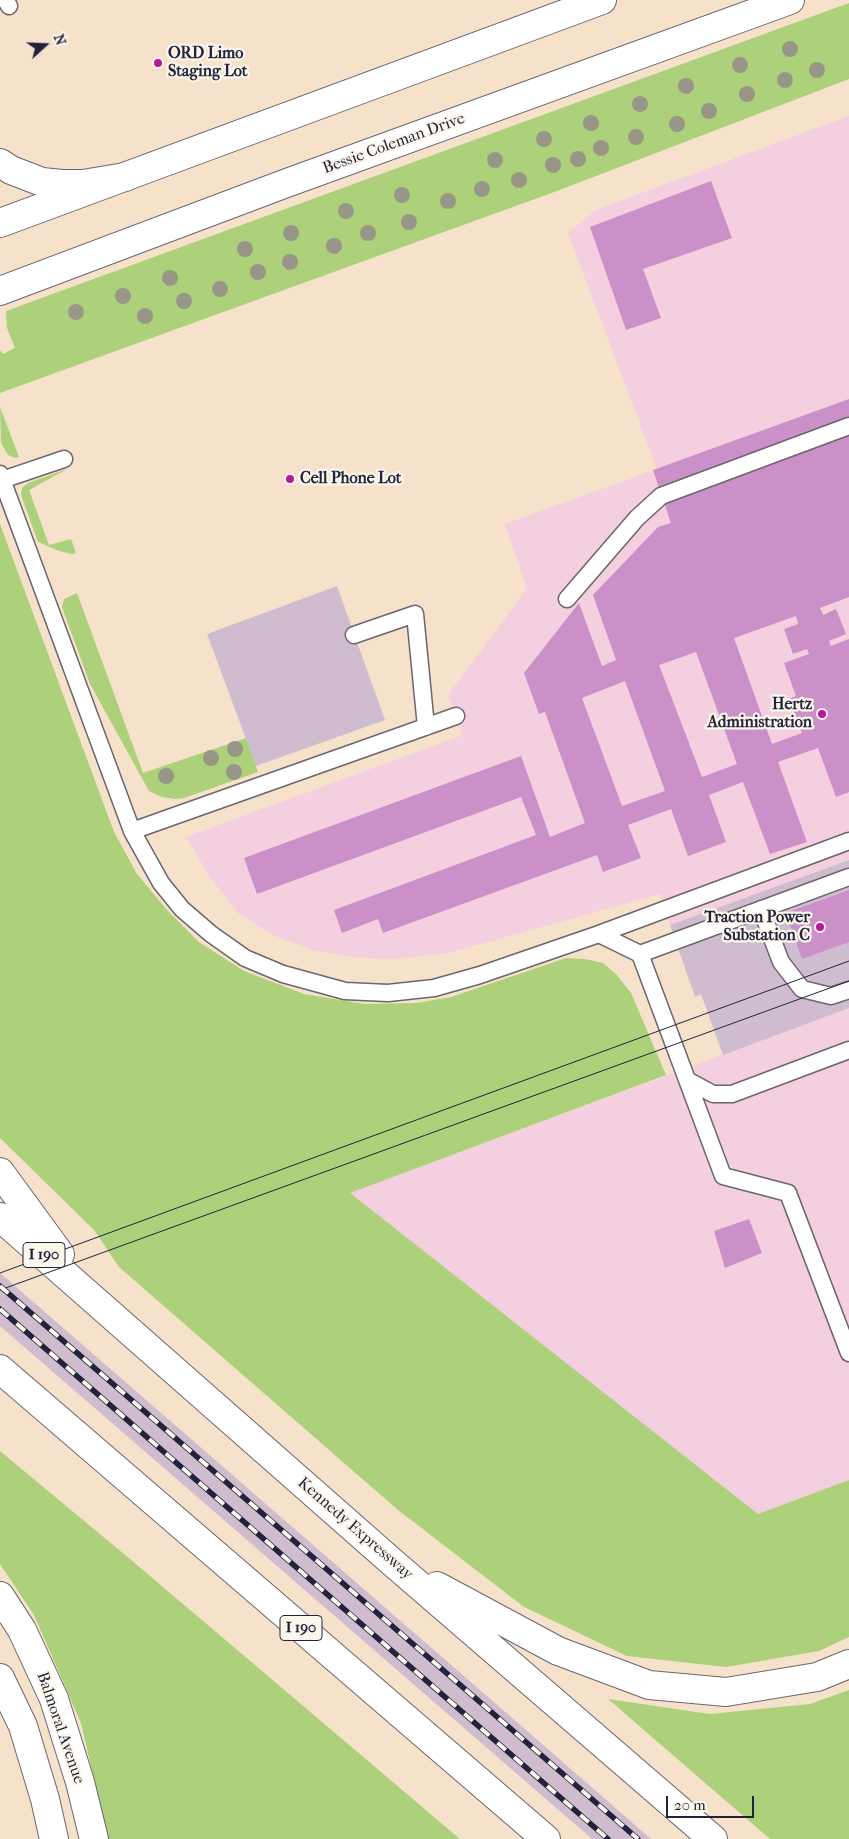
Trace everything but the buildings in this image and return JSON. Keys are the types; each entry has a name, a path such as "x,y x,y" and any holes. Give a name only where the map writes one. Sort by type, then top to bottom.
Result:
{"main road":[{"path":"0,223 602,0"},
{"name":"Bessie Coleman Drive","path":"0,291 284,184 790,0"},
{"path":"0,163 11,170 42,182 83,184 125,177"},
{"path":"0,1172 88,1294"},
{"name":"Kennedy Expressway","path":"0,1216 392,1562 712,1839"},
{"name":"I 190","path":"0,1368 546,1839"},
{"path":"392,1562 558,1651 649,1685 726,1692 816,1677 849,1664"},
{"name":"Balmoral Avenue","path":"0,1596 22,1630 54,1699 80,1782 94,1839"},
{"path":"0,1678 23,1726 45,1800 54,1839"}],"lane":[{"path":"567,599 637,518 661,496 849,426"},
{"path":"64,459 1,477 132,831 160,883 182,909 211,934 245,958 275,971 345,991 388,992 434,988 480,975 599,934 849,841"},
{"path":"354,635 415,614 426,727"},
{"path":"132,831 456,716"},
{"path":"640,954 849,877"},
{"path":"761,909 781,962 802,989 830,996 849,990"},
{"path":"599,934 640,954 723,1176 788,1193 849,1353"},
{"path":"689,1082 713,1094 732,1094 849,1050"}],"shaded area":[{"path":"849,116 849,860 670,925 660,894 448,953 394,959 351,957 314,950 275,936 238,913 210,877 186,837 463,735 448,695 527,589 505,524 657,469 568,233 596,210"},
{"path":"337,586 385,720 256,766 207,634"},
{"path":"849,860 849,1008 723,1055 701,994 695,997 670,925"},
{"path":"849,1008 849,1480 758,1515 349,1193"},
{"path":"0,1273 651,1839 592,1839 0,1326"}],"green space":[{"path":"849,3 849,79 557,191 0,393 0,350 3,354 15,348 7,328 6,311"},
{"path":"0,407 19,457 15,458 8,455 1,443"},
{"path":"67,469 29,490 49,545 71,539 76,553 72,554 38,542 21,495 22,488 28,483"},
{"path":"0,524 114,832 137,874 167,910 199,942 244,971 304,994 365,1004 416,1003 451,997 566,958 585,959 603,963 616,974 631,993 666,1075 350,1193 758,1514 849,1480 849,1637 819,1651 726,1667 627,1656 524,1607 398,1510 119,1267 94,1230 0,1138"},
{"path":"77,593 143,773 246,738 258,772 184,798 162,797 149,791 90,684 62,607 64,599"},
{"path":"0,1451 460,1839 108,1839 81,1723 34,1615 0,1564"},
{"path":"849,1690 849,1839 770,1839 608,1699 710,1714 810,1704"}],"tram line":[{"path":"0,1273 849,961"},
{"path":"0,1290 849,981"}],"railway":[{"path":"0,1286 638,1839"},
{"path":"0,1309 608,1839"}],"place":[{"name":"ORD Limo Staging Lot","path":"158,63"},
{"name":"Cell Phone Lot","path":"290,479"},
{"name":"Hertz Administration","path":"822,714"},
{"name":"Traction Power Substation C","path":"820,927"}]}
